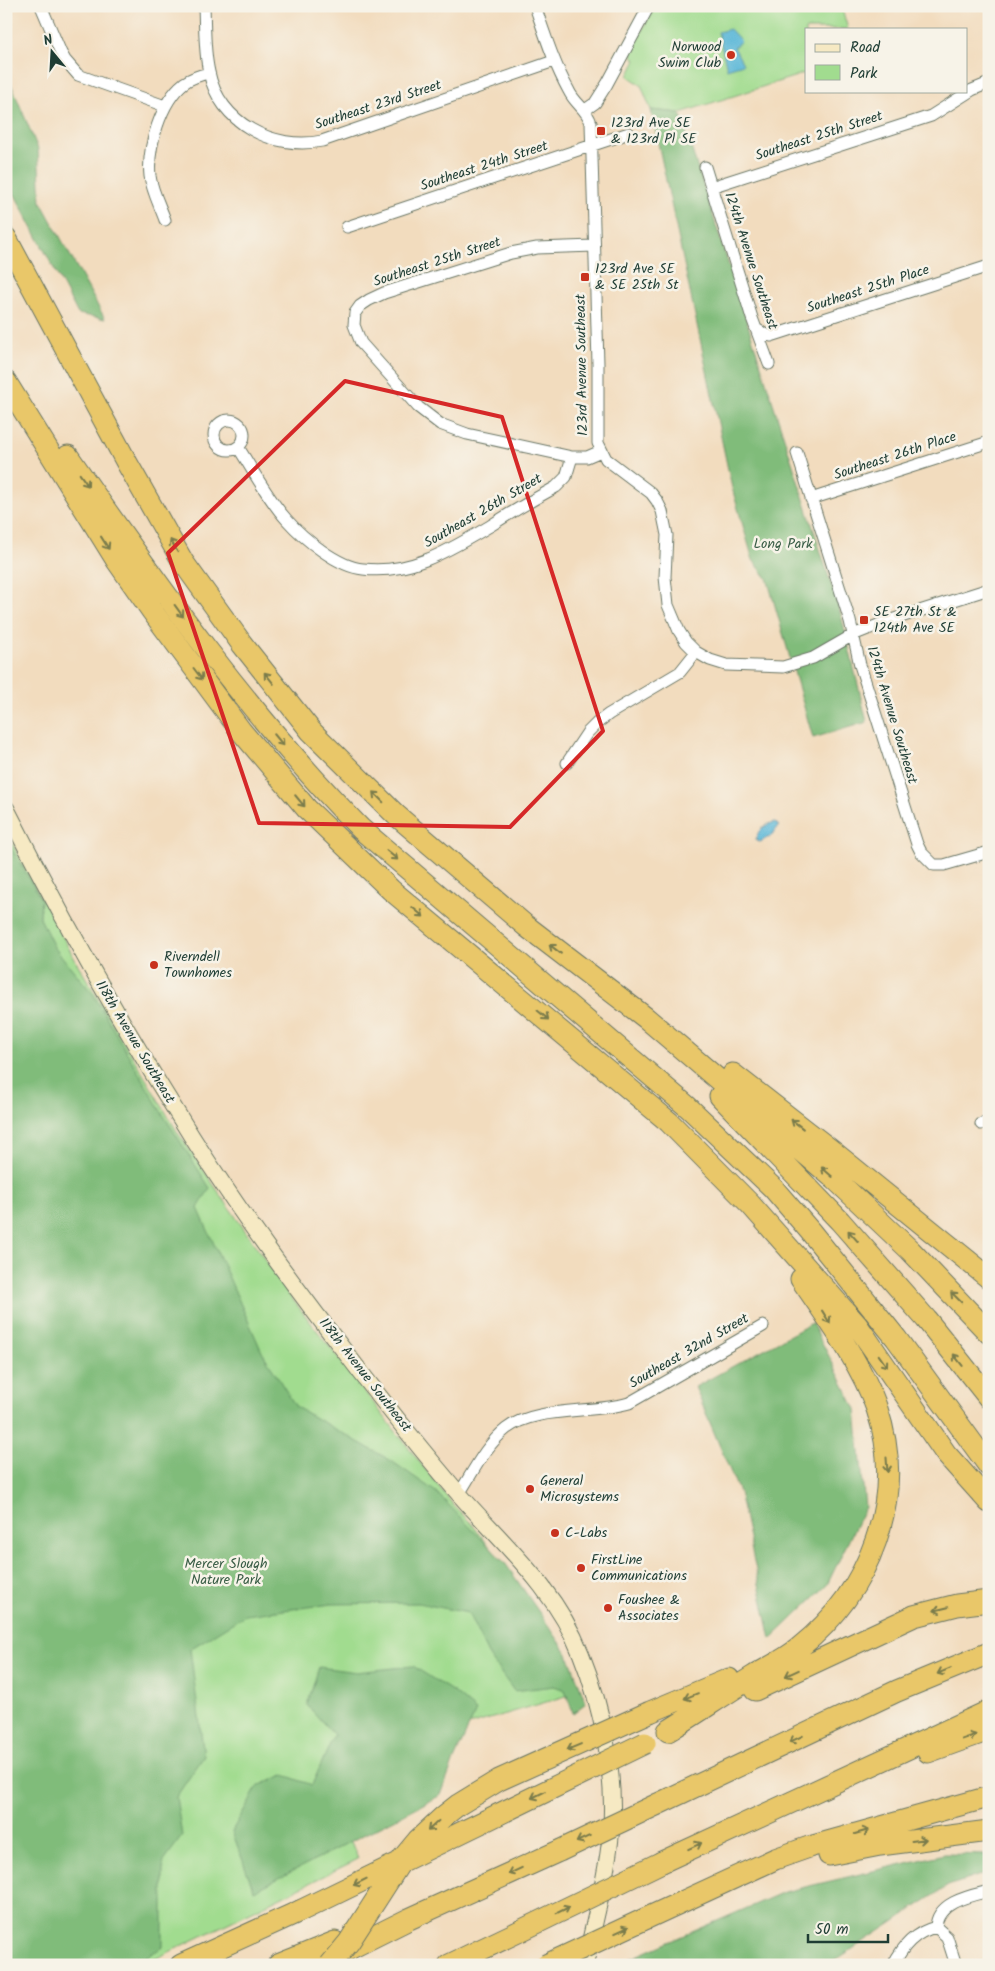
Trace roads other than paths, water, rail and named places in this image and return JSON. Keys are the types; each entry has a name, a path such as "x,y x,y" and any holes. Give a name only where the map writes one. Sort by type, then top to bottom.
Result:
{"highway":[{"path":"6,238 127,464 183,562 242,644 311,731 396,815 526,926 646,1018 873,1214 989,1333"},
{"path":"6,368 205,647 257,714 316,783 361,829 688,1107 773,1188 896,1338 988,1465"},
{"path":"6,382 117,561 143,598 241,731 307,809 391,890 670,1122 750,1204 857,1325 946,1454 989,1502"},
{"path":"593,979 711,1057 836,1154 989,1278"},
{"path":"646,1018 840,1221 926,1319 989,1398"},
{"path":"836,1154 989,1264"},
{"path":"668,1731 798,1650 827,1624 842,1606 866,1568 881,1528 887,1491 888,1469 885,1440 877,1409 867,1384 817,1302 750,1204"},
{"path":"181,1965 300,1911 668,1731 906,1619 941,1609 989,1601"},
{"path":"330,1965 349,1942 403,1858 418,1840 464,1800 499,1780 650,1712 754,1668 827,1624"},
{"path":"317,1965 409,1919 897,1691 989,1653"},
{"path":"449,1965 662,1862 989,1711"},
{"path":"728,1831 937,1748 989,1730"},
{"path":"546,1965 775,1859 809,1847 989,1797"},
{"path":"686,1900 773,1870 846,1851 989,1831"},
{"path":"215,1965 300,1911"},
{"path":"278,1965 373,1928 409,1919"},
{"path":"458,1965 520,1932"}],"street":[{"path":"41,6 65,60 78,74 165,106"},
{"name":"Southeast 23rd Street","path":"204,6 209,73 220,98 239,122 259,134 279,141 306,144 322,141 554,61"},
{"name":"123rd Avenue Southeast","path":"535,6 554,61 571,95 585,110 591,123 598,364 597,437 601,451 611,464 651,493 662,511 667,536 665,577 668,605 679,631 696,652 710,660 726,665 783,667 813,658 853,635 888,621 989,589"},
{"path":"585,110 595,102 649,6"},
{"path":"165,220 152,183 150,170 158,124 165,106 184,83 209,73"},
{"name":"Southeast 25th Street","path":"711,187 931,116 972,90 989,84"},
{"name":"Southeast 24th Street","path":"347,227 629,133"},
{"name":"124th Avenue Southeast","path":"705,168 752,318 769,364"},
{"name":"Southeast 25th Street","path":"572,457 467,434 440,424 418,406 361,343 354,325 355,313 360,306 384,293 511,253 536,248 594,246"},
{"name":"Southeast 25th Place","path":"758,330 771,336 989,266"},
{"name":"Southeast 26th Place","path":"811,499 989,442"},
{"name":"Southeast 26th Street","path":"238,448 272,501 302,536 329,554 361,569 380,570 412,565 428,560 453,548 556,487 566,477 572,457"},
{"path":"572,457 587,457 601,451"},
{"name":"124th Avenue Southeast","path":"797,453 853,635 860,665 917,844 934,865 944,865 989,852"},
{"path":"567,763 587,733 598,723 609,714 680,672 696,652"},
{"name":"118th Avenue Southeast","path":"6,808 100,984 193,1139 282,1268 351,1360 459,1494 514,1552 542,1585 576,1640 597,1702 611,1772 612,1830 585,1965"},
{"name":"Southeast 32nd Street","path":"459,1494 497,1437 507,1428 518,1422 544,1414 613,1408 629,1403 763,1326"},
{"path":"936,1927 940,1915 955,1900 989,1891"},
{"path":"893,1965 900,1952 913,1937 925,1930 936,1927"},
{"path":"936,1927 946,1937 956,1965"}],"water":[{"name":"Norwood Swim Club","path":"730,29 741,41 734,47 743,64 727,69 718,32"},
{"path":"775,822 779,826 771,836 760,842 756,841 756,837 762,828"}],"place":[{"name":"Norwood Swim Club","path":"731,55"},
{"name":"123rd Ave SE & 123rd Pl SE","path":"601,131"},
{"name":"123rd Ave SE & SE 25th St","path":"585,277"},
{"name":"SE 27th St & 124th Ave SE","path":"864,620"},
{"name":"Riverndell Townhomes","path":"154,965"},
{"name":"General Microsystems","path":"530,1489"},
{"name":"C-Labs","path":"555,1533"},
{"name":"FirstLine Communications","path":"581,1568"},
{"name":"Foushee & Associates","path":"608,1608"}],"park label":[{"name":"Long Park","path":"783,544"},
{"name":"Mercer Slough Nature Park","path":"226,1572"}]}
